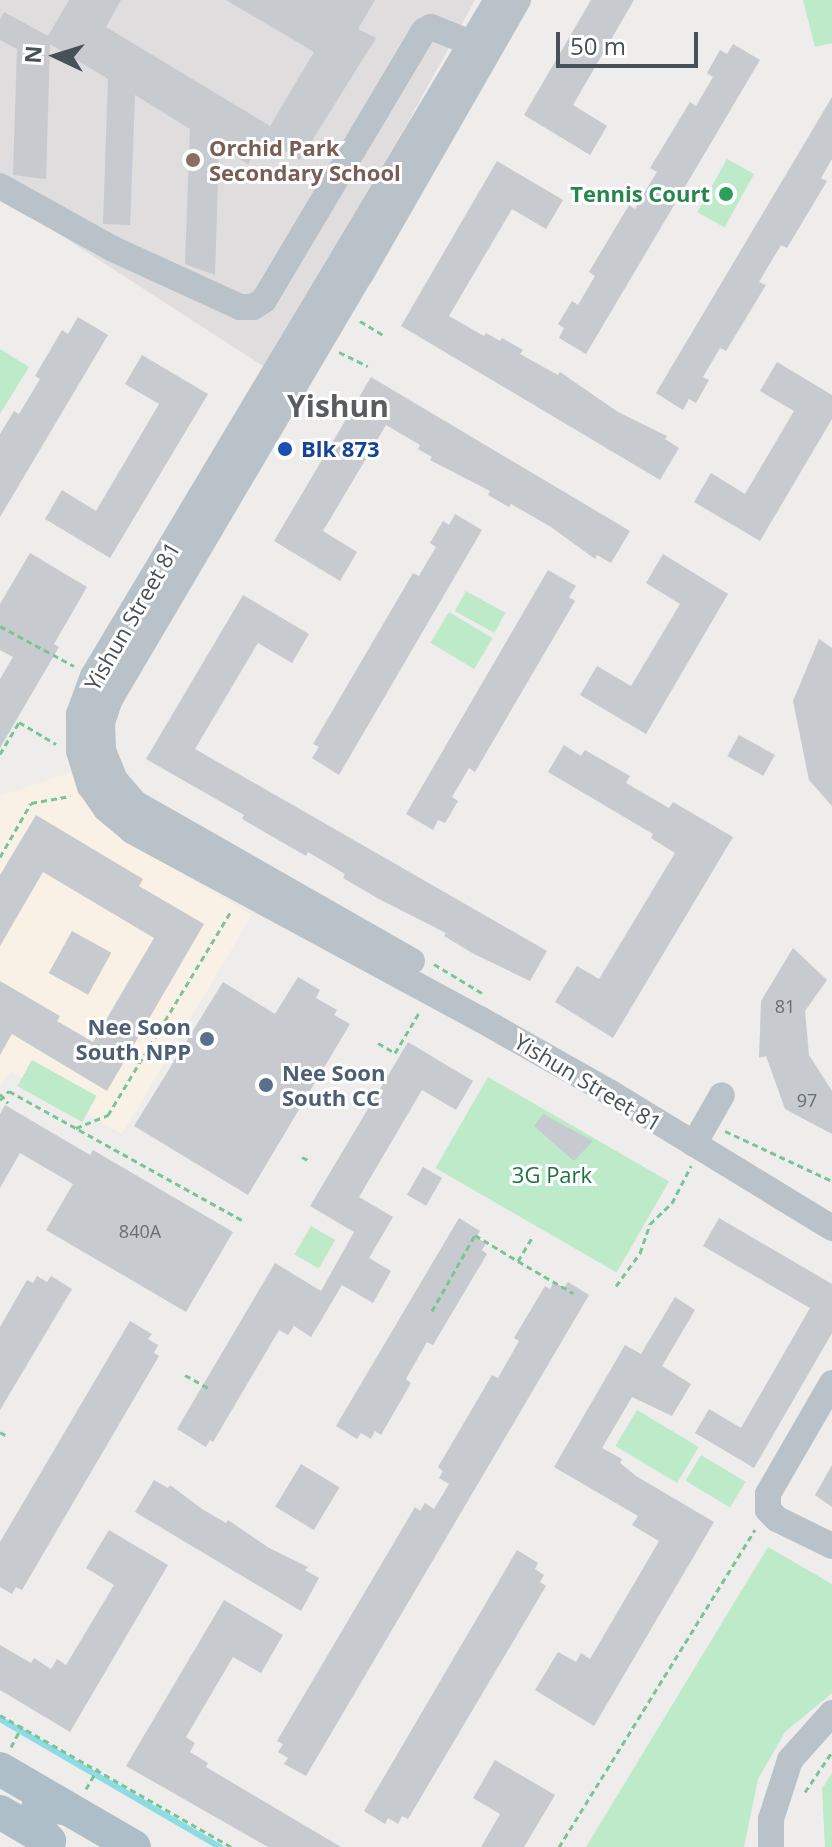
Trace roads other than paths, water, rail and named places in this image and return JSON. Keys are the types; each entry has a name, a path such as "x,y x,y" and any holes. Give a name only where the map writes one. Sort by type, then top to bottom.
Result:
{"main road":[{"path":"7,1755 77,1800 134,1847"},
{"path":"55,1844 36,1827 34,1818 38,1809 77,1800"},
{"path":"0,1812 55,1844"}],"street":[{"name":"Yishun Street 81","path":"481,46 497,0"},
{"name":"Yishun Street 81","path":"518,0 481,46 378,223 333,325 270,406 109,701 102,723 103,750 115,780 135,803 292,905 613,1088 689,1137 832,1207"},
{"path":"0,186 113,249 240,307 253,307 264,300 424,31 431,27 481,46"},
{"path":"329,195 378,223"},
{"path":"689,1137 722,1095"},
{"name":"Yishun Street 81","path":"725,1154 832,1228"},
{"path":"832,1383 768,1494 768,1510 777,1519 832,1546"},
{"path":"771,1847 771,1819 790,1760 832,1713"}],"waterway":[{"path":"0,1719 220,1847"}],"place":[{"name":"Orchid Park Secondary School","path":"193,160"},
{"name":"Tennis Court","path":"726,194"},
{"name":"Blk 873","path":"285,449"},
{"name":"Nee Soon South NPP","path":"207,1039"},
{"name":"Nee Soon South CC","path":"266,1085"}],"district":[{"name":"Yishun","path":"338,406"}],"park label":[{"name":"3G Park","path":"552,1175"}]}
